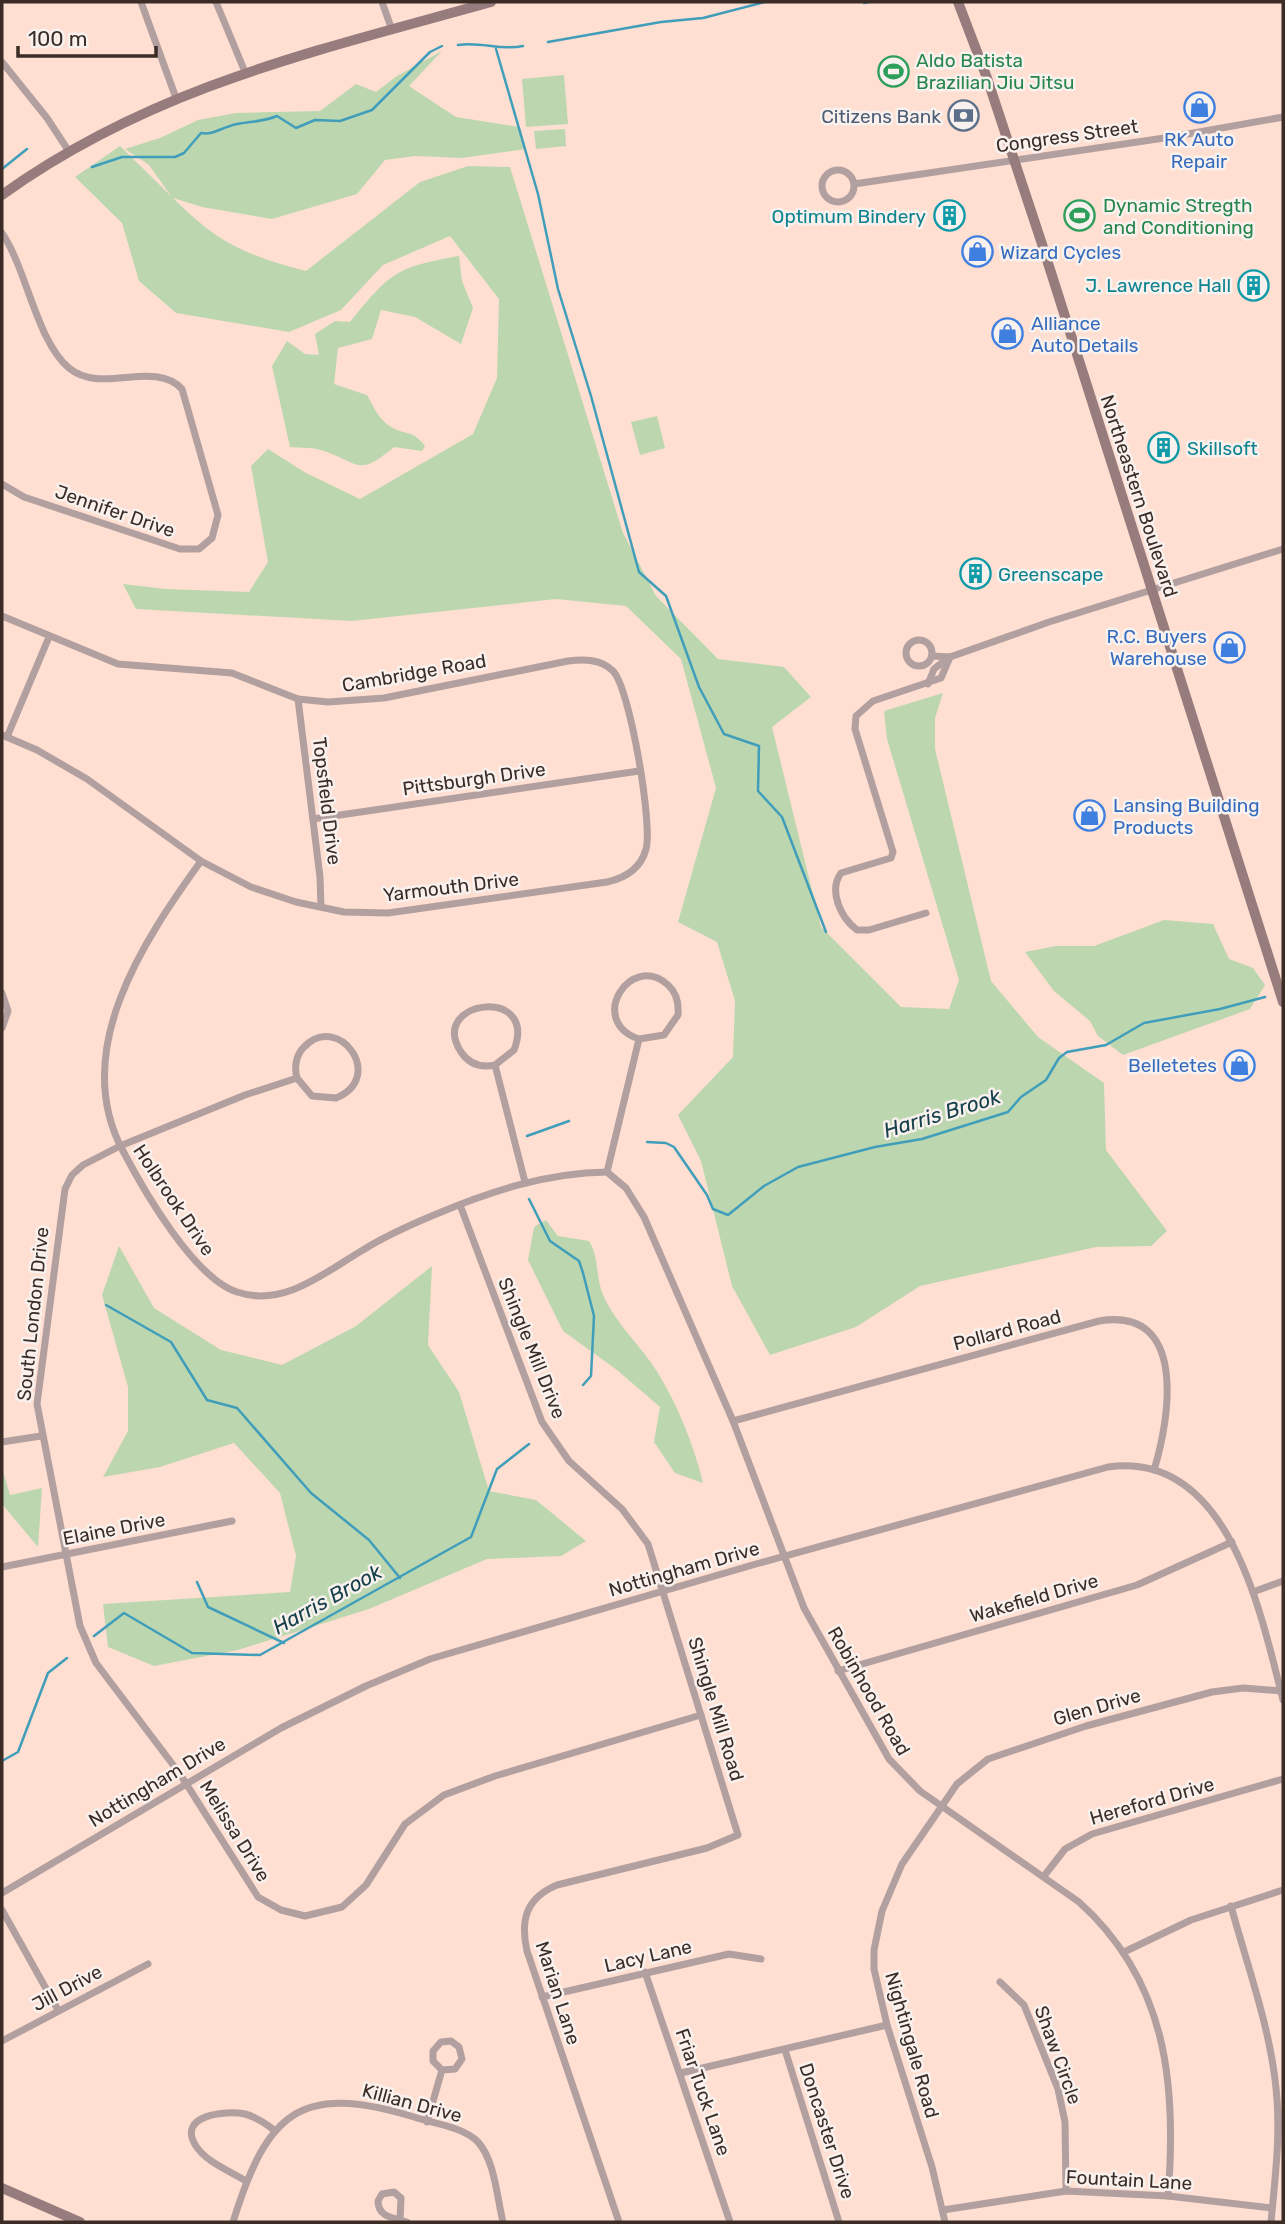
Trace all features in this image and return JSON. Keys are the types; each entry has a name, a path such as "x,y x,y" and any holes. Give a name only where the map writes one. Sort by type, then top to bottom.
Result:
{"street":[{"path":"141,2 176,98"},
{"path":"216,2 245,72"},
{"path":"382,2 392,30"},
{"path":"2,195 68,150 176,98 245,72 491,2"},
{"name":"Northeastern Boulevard","path":"958,2 1014,160 1282,997"},
{"path":"2,62 47,118 68,150"},
{"name":"Congress Street","path":"855,184 1283,117"},
{"name":"Congress Street","path":"835,170 849,173 855,184 851,197 841,203 829,200 822,191 825,176 835,170"},
{"name":"Jennifer Drive","path":"2,233 19,263 53,349 68,368 94,379 159,377 170,380 183,389 218,515 216,531 198,549 180,549 24,497 2,484"},
{"path":"932,656 950,657 1040,625 1283,549"},
{"name":"Cambridge Road","path":"2,616 118,664 232,673 298,699 360,702 568,661 591,660 611,669 623,687 639,771"},
{"path":"4,736 49,637"},
{"path":"926,913 869,930 857,930 839,908 836,884 841,873 891,858 893,852 855,729 856,716 873,701 941,678 950,657"},
{"name":"Topsfield Drive","path":"298,699 321,907"},
{"name":"Yarmouth Drive","path":"4,736 87,779 201,860 251,887 321,907 363,913 410,911 620,879 637,867 647,849 648,826 639,771"},
{"name":"Pittsburgh Drive","path":"313,819 639,771"},
{"name":"Holbrook Drive","path":"201,860 157,926 117,1006 107,1048 104,1088 109,1117 120,1146 201,1270 218,1283 259,1297 296,1289 389,1236 460,1205 524,1182 607,1172"},
{"path":"641,977 652,977 666,983 673,990 678,1015 664,1035 639,1039 625,1032 618,1023 615,1002 626,984 641,977"},
{"path":"2,993 8,1010 2,1028"},
{"path":"479,1006 503,1010 517,1030 514,1050 508,1058 495,1065 480,1066 470,1062 456,1041 456,1031 462,1017 479,1006"},
{"path":"328,1037 344,1042 357,1059 354,1083 336,1098 312,1096 297,1077 296,1061 300,1051 317,1038 328,1037"},
{"path":"607,1172 639,1039"},
{"path":"495,1065 524,1182"},
{"name":"South London Drive","path":"65,1555 41,1436 38,1382 63,1197 68,1182 78,1169 120,1146 245,1095 297,1077"},
{"name":"Robinhood Road","path":"607,1172 626,1188 644,1217 733,1421 804,1608 898,1771 940,1805 1044,1876 1091,1913 1124,1952 1139,1979 1155,2024 1171,2089 1168,2196"},
{"name":"Shingle Mill Drive","path":"460,1205 541,1422 569,1461 622,1509 641,1531 664,1592"},
{"name":"Pollard Road","path":"733,1421 1099,1321 1128,1320 1143,1328 1154,1340 1167,1378 1168,1413 1154,1470"},
{"path":"2,1442 41,1436"},
{"name":"Nottingham Drive","path":"2,1894 305,1715 396,1673 463,1648 1087,1472 1120,1466 1154,1470 1193,1493 1217,1518 1232,1542 1252,1592 1283,1700"},
{"name":"Elaine Drive","path":"2,1567 232,1521"},
{"name":"Wakefield Drive","path":"838,1671 1137,1585 1232,1542"},
{"name":"Melissa Drive","path":"65,1555 80,1626 88,1649 106,1678 186,1783 258,1896 281,1910 317,1915 342,1907 359,1895 405,1824 444,1796 495,1776 701,1715"},
{"path":"1252,1592 1283,1581"},
{"name":"Shingle Mill Road","path":"664,1592 738,1835"},
{"name":"Glen Drive","path":"940,1805 977,1765 1020,1747 1212,1692 1242,1688 1282,1691"},
{"name":"Hereford Drive","path":"1044,1876 1065,1849 1092,1834 1283,1779"},
{"name":"Nightingale Road","path":"940,1805 893,1880 882,1911 874,1950 874,1969 887,2025 945,2222"},
{"name":"Marian Lane","path":"619,2222 527,1951 523,1926 527,1910 538,1895 569,1881 707,1848 738,1835"},
{"path":"1124,1952 1166,1931 1283,1890"},
{"path":"1231,1906 1280,2090 1271,2222"},
{"path":"2,1910 58,2010"},
{"name":"Lacy Lane","path":"542,1997 729,1954 761,1959"},
{"name":"Jill Drive","path":"2,2040 148,1964"},
{"name":"Friar Tuck Lane","path":"645,1972 730,2222"},
{"name":"Shaw Circle","path":"1000,1982 1024,2005 1058,2089 1065,2122 1066,2191"},
{"path":"681,2073 887,2025"},
{"path":"451,2041 461,2049 462,2059 455,2069 442,2070 433,2061 433,2051 441,2042 451,2041"},
{"name":"Doncaster Drive","path":"785,2050 839,2222"},
{"path":"428,2122 442,2070"},
{"name":"Killian Drive","path":"233,2222 246,2180 274,2130 303,2110 345,2102 370,2105 469,2135 478,2142 489,2162 503,2222"},
{"path":"246,2180 197,2147 192,2135 196,2123 207,2115 233,2112 256,2118 274,2130"},
{"path":"2,2188 80,2222"},
{"name":"Fountain Lane","path":"943,2210 1066,2191 1168,2196 1272,2208"}],"green space":[{"path":"442,51 409,86 456,117 520,127 526,149 462,158 415,156 385,160 357,194 272,219 202,207 173,198 204,226 233,245 249,253 306,271 420,182 468,166 510,167 623,533 656,596 718,659 784,667 811,697 772,727 821,927 901,1007 949,1009 959,980 887,739 884,711 943,693 935,718 935,749 991,981 1038,1037 1104,1083 1106,1150 1167,1231 1151,1246 1096,1247 920,1286 856,1327 770,1355 732,1286 701,1161 678,1115 733,1057 735,1001 717,942 678,922 716,788 681,659 626,606 556,599 352,621 136,609 123,584 166,589 249,592 268,562 251,466 268,449 306,473 360,499 473,434 497,378 499,299 450,236 383,265 341,310 289,332 176,313 139,281 122,223 75,177 120,146 171,196 149,165 125,149 160,138 198,120 236,113 320,111 356,84 376,92 397,76"},
{"path":"564,75 568,124 526,127 522,79"},
{"path":"565,129 566,146 536,149 534,131"},
{"path":"459,256 462,281 473,308 461,344 415,317 381,310 372,339 338,348 334,384 367,395 383,421 416,437 425,446 422,451 394,447 373,462 359,465 320,450 290,447 272,366 287,341 305,354 319,355 315,334 335,321 350,322 375,292 396,274 421,264"},
{"path":"657,416 665,448 640,455 631,422"},
{"path":"1164,920 1213,924 1229,959 1253,968 1265,985 1250,1009 1123,1055 1098,1036 1090,1021 1054,991 1025,952 1056,946 1094,946"},
{"path":"546,1220 558,1236 589,1241 595,1255 604,1297 652,1363 679,1412 703,1483 675,1473 654,1442 660,1407 617,1370 563,1331 528,1260 534,1227"},
{"path":"119,1246 154,1308 221,1350 282,1365 356,1326 432,1266 428,1345 459,1392 489,1491 536,1500 586,1541 561,1556 487,1559 369,1609 238,1650 154,1666 108,1647 103,1604 290,1592 296,1556 280,1493 234,1443 160,1467 103,1477 128,1431 128,1387 102,1295"},
{"path":"2,1468 10,1495 42,1488 38,1547 2,1504"}],"waterway":[{"path":"548,42 661,22 703,18 765,2"},
{"path":"864,3 869,2"},
{"path":"458,45 523,46"},
{"path":"92,167 122,157 175,157 184,153 201,133 236,124 277,116 296,128 315,120 340,121 372,110 430,52 442,46"},
{"path":"496,49 538,194 558,289 591,396 639,572 666,596 699,687 724,734 759,746 758,791 782,817 826,932"},
{"path":"2,169 27,149"},
{"name":"Harris Brook","path":"647,1142 666,1143 674,1147 707,1195 713,1209 728,1215 764,1186 798,1167 875,1147 922,1139 1008,1112 1021,1097 1046,1080 1059,1058 1067,1052 1106,1045 1144,1023 1220,1009 1265,997"},
{"name":"Harris Brook","path":"527,1136 569,1121"},
{"name":"Harris Brook","path":"529,1199 550,1241 579,1261 583,1273 594,1316 591,1376 583,1385"},
{"path":"106,1305 171,1342 207,1400 237,1408 311,1493 369,1540 400,1578"},
{"name":"Harris Brook","path":"94,1636 124,1613 192,1653 260,1655 471,1537 497,1469 529,1444"},
{"path":"197,1582 208,1607 284,1643"},
{"name":"Harris Brook","path":"2,1761 18,1752 48,1673 67,1658"}],"place":[{"name":"Aldo Batista Brazilian Jiu Jitsu","path":"893,71"},
{"name":"RK Auto Repair","path":"1199,108"},
{"name":"Citizens Bank","path":"964,116"},
{"name":"Optimum Bindery","path":"949,216"},
{"name":"Dynamic Stregth and Conditioning","path":"1080,216"},
{"name":"Wizard Cycles","path":"977,252"},
{"name":"J. Lawrence Hall","path":"1254,285"},
{"name":"Alliance Auto Details","path":"1008,334"},
{"name":"Skillsoft","path":"1164,448"},
{"name":"Greenscape","path":"975,574"},
{"name":"R.C. Buyers Warehouse","path":"1230,647"},
{"name":"Lansing Building Products","path":"1090,816"},
{"name":"Belletetes","path":"1240,1065"}]}
